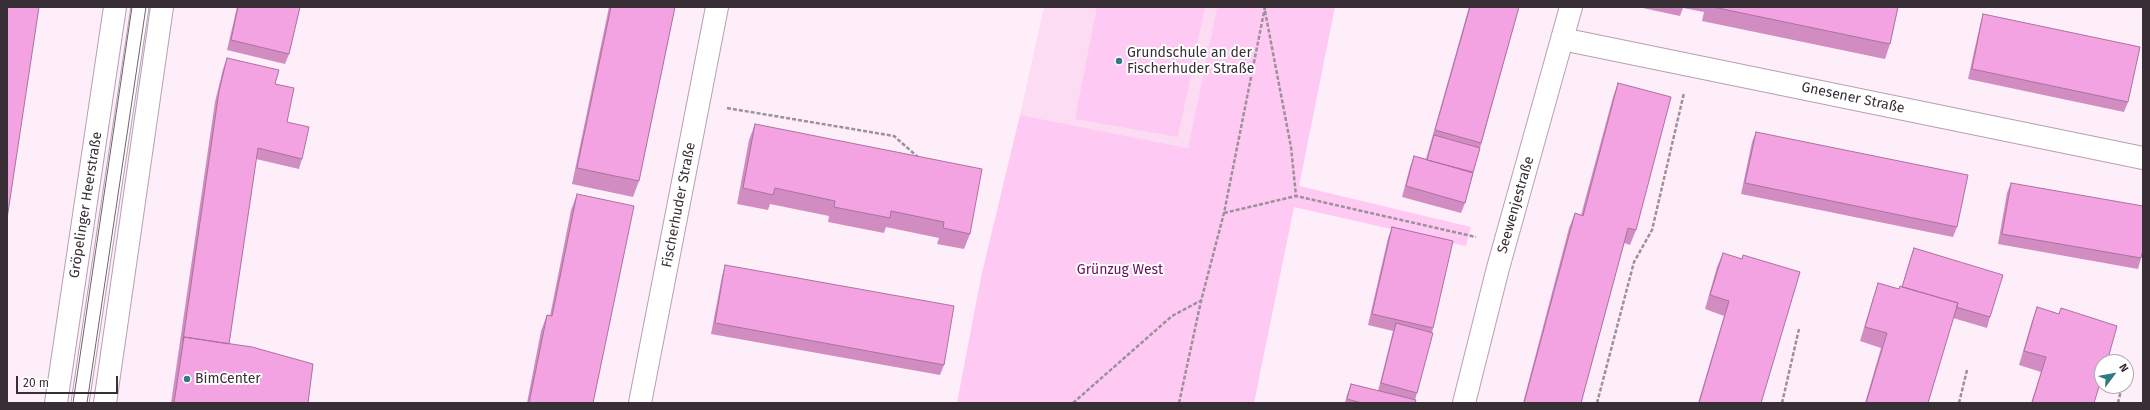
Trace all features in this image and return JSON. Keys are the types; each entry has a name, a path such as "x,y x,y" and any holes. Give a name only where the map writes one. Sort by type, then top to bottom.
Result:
{"street":[{"name":"Gröpelinger Heerstraße","path":"56,403 115,7"},
{"path":"105,403 162,7"},
{"name":"Fischerhuder Straße","path":"640,403 717,7"},
{"name":"Seewenjestraße","path":"1464,403 1498,268 1571,7"},
{"name":"Gnesener Straße","path":"1562,39 2143,158"}],"lane":[{"path":"80,403 140,7"}],"path":[{"path":"1265,8 1291,147 1296,196"},
{"path":"1179,403 1201,301 1224,213 1265,8"},
{"path":"1597,403 1634,262 1652,230 1689,65"},
{"path":"698,103 894,136 921,161"},
{"path":"1224,213 1296,196 1476,237"},
{"path":"1073,403 1172,316 1201,301"},
{"path":"1782,403 1798,329"},
{"path":"1959,403 1967,370"}],"shaded area":[{"name":"Grundschule an der Fischerhuder Straße","path":"1044,7 1217,7 1188,148 1020,115"}],"green space":[{"path":"1097,7 1205,7 1178,137 1075,119"},
{"name":"Grünzug West","path":"1217,7 1335,7 1299,186 1471,227 1466,246 1294,207 1254,403 957,403 981,277 1020,115 1188,148"}],"building":[{"path":"7,7 39,7 7,219"},
{"path":"238,7 300,7 289,54 231,40"},
{"path":"611,7 675,7 639,181 577,168"},
{"path":"1470,7 1519,7 1481,143 1435,130"},
{"path":"1713,7 1898,7 1890,44"},
{"path":"1983,14 2140,47 2128,102 1972,69"},
{"path":"227,58 279,70 275,84 294,88 287,122 309,127 302,159 258,148 229,344 184,337 183,340 219,91"},
{"path":"1618,83 1671,97 1636,230 1628,228 1581,403 1524,403 1575,213 1583,216"},
{"path":"755,124 982,169 970,234 943,228 944,222 891,211 890,218 834,207 835,201 775,188 773,195 743,188"},
{"path":"1756,132 1968,175 1957,227 1745,183"},
{"path":"1434,135 1480,148 1473,172 1427,160"},
{"path":"1414,156 1473,173 1465,203 1406,186"},
{"path":"2011,183 2143,206 2143,250 2141,258 2002,234"},
{"path":"577,194 634,206 593,403 529,403 547,315 552,316"},
{"path":"1392,227 1453,241 1433,328 1372,314"},
{"path":"1914,248 2003,275 1990,317 1956,307 1958,303 1902,287"},
{"path":"1723,253 1742,259 1743,255 1800,272 1761,403 1699,403 1729,301 1710,295"},
{"path":"725,265 954,306 944,365 715,323"},
{"path":"1878,283 1899,289 1900,286 1958,303 1928,403 1866,403 1887,333 1865,327"},
{"path":"2037,307 2059,314 2061,308 2117,326 2109,354 2094,354 2094,394 2097,394 2094,403 2032,403 2046,357 2024,351"},
{"path":"1396,323 1433,333 1417,393 1381,383"},
{"path":"184,337 252,347 313,364 308,403 174,403"},
{"path":"1351,384 1416,400 1415,403 1362,403 1347,399"}],"tram line":[{"path":"73,403 132,7"},
{"path":"87,403 146,7"}],"place":[{"name":"Grundschule an der Fischerhuder Straße","path":"1119,61"},
{"name":"BimCenter","path":"187,379"}]}
